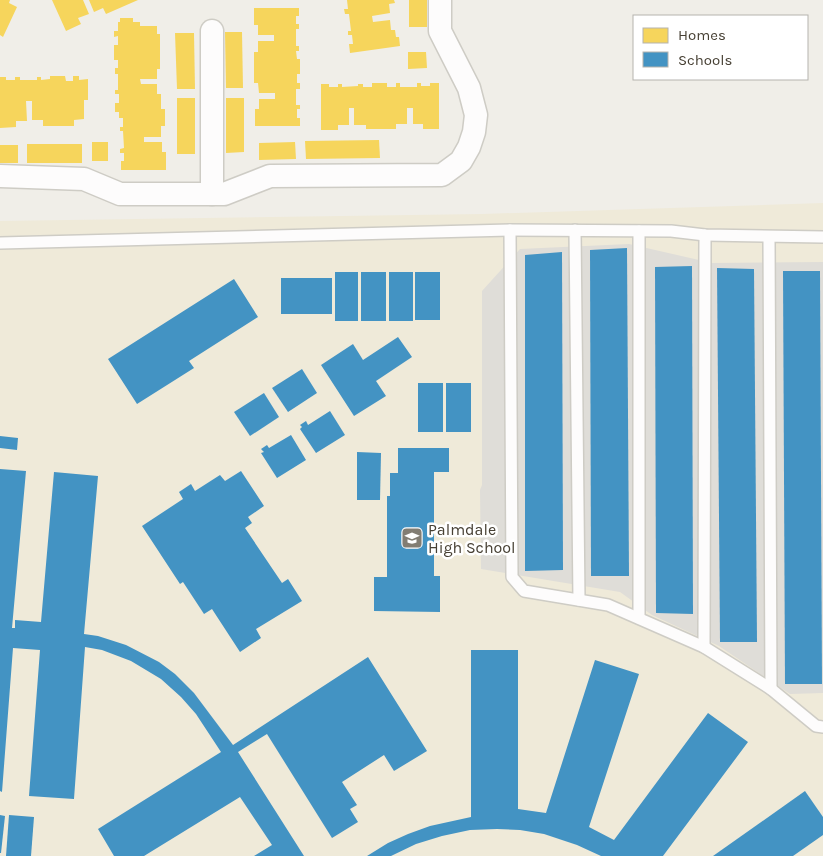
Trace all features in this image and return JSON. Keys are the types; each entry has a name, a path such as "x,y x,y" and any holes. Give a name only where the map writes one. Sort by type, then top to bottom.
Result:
{"street":[{"path":"0,176 84,179 120,194 224,194 270,176 442,175 461,161 469,147 474,132 475,107 469,88 440,31 440,0"},
{"path":"212,31 212,194"}],"lane":[{"path":"510,230 512,577 524,591 608,605 704,647 771,689 816,726 823,727"},
{"path":"0,243 510,230 639,230 670,231 705,236 823,237"},
{"path":"575,230 579,600"},
{"path":"639,230 639,618"},
{"path":"704,647 705,236"},
{"path":"769,237 771,689"}],"shaded area":[{"name":"Palmdale High School","path":"823,203 823,856 0,856 0,221 482,214"},
{"path":"629,244 712,263 823,262 823,693 790,694 719,646 652,615 620,592 481,569 482,291 520,249"}],"building: Homes":[{"path":"0,0 10,0 9,3 17,7 3,37 0,35"},
{"path":"52,0 83,0 89,14 78,18 81,24 66,31"},
{"path":"89,0 138,0 106,14 103,8 94,12"},
{"path":"347,0 394,0 395,3 389,4 390,13 372,16 373,22 390,20 391,30 395,30 396,37 399,37 400,46 350,53 349,44 353,44 352,35 348,35 348,31 351,31 349,14 345,14 344,9 348,9"},
{"path":"409,0 427,0 427,27 409,27"},
{"path":"254,8 299,8 299,16 296,16 296,24 299,24 299,29 296,29 296,46 299,46 299,51 296,51 297,59 300,59 300,74 297,74 297,83 300,83 300,89 296,89 296,105 300,105 300,109 297,109 297,118 300,118 300,126 255,126 255,109 259,109 259,99 275,99 275,93 259,93 258,83 254,83 254,52 258,52 258,41 274,41 274,35 258,35 258,25 254,25"},
{"path":"120,18 133,18 133,22 140,22 140,26 157,26 157,34 160,34 160,69 157,69 157,79 140,79 141,84 157,84 157,94 161,94 161,109 165,109 165,126 161,126 161,137 144,137 144,142 162,142 162,152 166,152 166,170 121,170 121,161 124,161 124,153 120,153 120,149 124,148 123,131 120,131 120,127 123,127 123,118 119,118 119,112 115,112 115,103 119,103 119,94 115,94 115,90 118,90 118,74 115,74 115,68 118,68 118,60 114,60 114,45 118,45 118,36 114,37 114,31 118,31"},
{"path":"225,32 242,32 243,88 226,88"},
{"path":"175,33 194,33 195,89 177,89"},
{"path":"408,52 426,52 427,68 408,69"},
{"path":"50,76 65,76 66,81 73,81 73,76 79,76 79,80 88,79 88,100 84,100 84,119 74,120 74,126 43,126 43,120 32,120 32,101 26,101 27,121 16,121 16,127 0,128 0,77 6,77 6,80 15,80 15,77 20,77 20,80 37,80 37,77 41,77 41,80 50,79"},
{"path":"372,83 387,83 387,87 396,87 396,83 400,83 400,87 417,87 417,83 421,83 421,86 430,86 430,83 439,83 439,129 423,129 423,124 413,124 413,108 407,108 407,124 396,124 396,129 366,129 366,125 354,125 354,108 349,108 349,125 338,125 338,130 321,130 321,84 329,84 329,87 338,87 338,84 342,84 342,87 363,84 363,87 372,87"},
{"path":"177,98 195,98 195,154 177,154"},
{"path":"226,98 244,98 244,152 226,153"},
{"path":"379,140 380,158 306,159 305,141"},
{"path":"92,142 108,142 108,161 92,161"},
{"path":"295,142 296,159 259,160 259,143"},
{"path":"27,144 82,144 82,163 27,163"},
{"path":"0,145 18,145 18,163 0,163"}],"building: Schools":[{"path":"627,248 629,576 591,576 590,250"},
{"path":"562,252 563,570 525,571 525,255"},
{"path":"692,266 693,614 656,613 655,267"},
{"path":"717,268 754,269 757,642 720,642"},
{"path":"783,271 820,271 822,684 785,684"},
{"path":"335,272 358,272 358,321 335,321"},
{"path":"361,272 386,272 386,321 361,321"},
{"path":"389,272 413,272 413,321 389,321"},
{"path":"415,272 440,272 440,320 415,320"},
{"path":"281,278 332,278 332,314 281,314"},
{"path":"234,279 258,317 189,361 194,368 137,404 108,359"},
{"path":"398,337 412,357 376,381 386,396 354,416 321,365 353,344 363,360"},
{"path":"302,369 317,393 288,412 272,388"},
{"path":"418,383 443,383 443,432 418,432"},
{"path":"446,383 471,383 471,432 446,432"},
{"path":"264,393 279,417 250,436 234,412"},
{"path":"330,411 345,435 316,453 300,429 302,427 300,425 306,421 308,425"},
{"path":"291,435 306,460 277,478 261,453 264,452 261,449 267,445 269,448"},
{"path":"0,436 18,438 17,450 0,448"},
{"path":"398,448 449,448 449,472 434,472 434,576 440,576 440,612 374,611 374,577 387,577 387,496 390,496 390,473 398,473"},
{"path":"357,452 381,453 380,500 357,500"},
{"path":"0,469 26,471 12,628 15,628 15,620 41,622 54,472 98,476 84,634 98,636 126,645 159,662 175,674 194,693 233,745 368,657 427,751 394,771 384,755 342,782 357,805 350,809 358,822 332,838 267,734 238,752 304,856 254,856 272,845 240,797 144,856 114,856 98,829 221,752 196,714 161,679 131,661 102,650 85,647 74,799 29,796 40,650 13,648 2,792 0,791"},
{"path":"241,471 264,506 248,517 252,523 245,528 282,583 288,579 302,601 256,629 261,638 240,652 212,609 204,614 183,582 180,584 142,526 183,499 179,492 191,484 195,491 220,475 225,481"},
{"path":"471,650 518,650 518,809 546,813 595,660 639,674 589,827 614,840 708,713 748,742 663,856 601,856 577,845 544,834 497,829 470,830 442,836 416,844 391,856 367,856 388,843 408,834 430,826 471,817"},
{"path":"805,791 823,817 823,835 793,856 713,856"},
{"path":"0,815 5,816 1,853 0,853"},
{"path":"9,815 34,817 31,856 6,856"}],"place":[{"name":"Palmdale High School","path":"412,538"}]}
